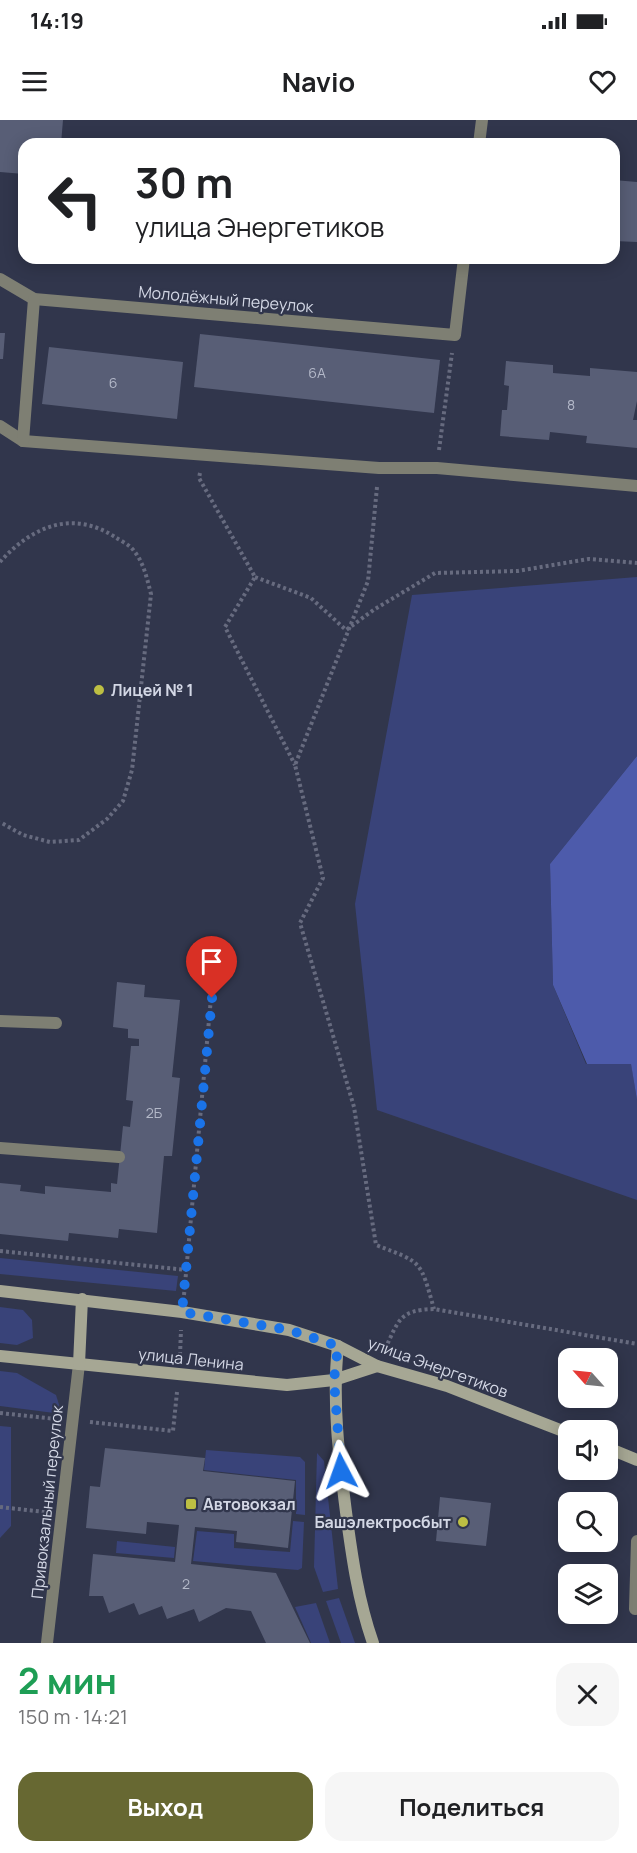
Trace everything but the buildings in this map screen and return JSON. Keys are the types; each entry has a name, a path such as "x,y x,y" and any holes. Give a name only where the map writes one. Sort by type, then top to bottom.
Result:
{"main road":[{"path":"0,1291 82,1299 78,1364"},
{"name":"улица Энергетиков","path":"82,1299 182,1312 289,1330 338,1346 377,1366 447,1386 558,1429"},
{"path":"338,1346 334,1380 341,1471 357,1592 373,1643"},
{"name":"улица Ленина","path":"0,1356 287,1385 334,1380 377,1366"},
{"path":"618,1452 637,1460"}],"lane":[{"path":"480,138 482,120"},
{"path":"454,335 463,264"},
{"name":"Молодёжный переулок","path":"0,279 34,299 454,335"},
{"path":"23,441 34,299"},
{"path":"0,426 23,441 379,468 437,468 637,486"},
{"path":"0,1021 56,1023"},
{"path":"0,1148 119,1157"},
{"name":"Привокзальный переулок","path":"47,1643 78,1364"},
{"path":"635,1609 637,1541"}],"path":[{"path":"437,468 454,335"},
{"path":"201,455 199,478 255,577 311,598 346,630"},
{"path":"295,765 346,630 368,581 379,468"},
{"path":"0,562 16,544 42,529 69,522 103,529 134,549 144,568 151,594 132,770 123,801 107,819 79,840 50,842 23,835 0,822"},
{"path":"346,630 375,609 435,573 518,571 589,560 637,563"},
{"path":"255,577 225,627 295,765 323,878 300,923 354,1107 376,1245 410,1258 422,1269 434,1309"},
{"path":"0,1413 173,1431 212,998"},
{"path":"0,1251 186,1270"},
{"path":"377,1366 400,1320 413,1310 434,1309 637,1344"},
{"path":"0,1507 63,1514"}],"shaded area":[{"path":"637,577 637,756 550,864 553,985 586,1064 631,1063 637,1100 637,1200 377,1110 355,904 412,595"},
{"path":"637,756 637,1100 631,1064 587,1064 553,985 550,864"},
{"path":"0,1258 178,1276 176,1291 0,1274"},
{"path":"0,1307 23,1310 32,1320 33,1338 17,1345 0,1343"},
{"path":"0,1371 17,1373 56,1395 62,1414 0,1406"},
{"path":"0,1426 11,1427 11,1526 0,1538"},
{"path":"206,1450 300,1457 305,1462 305,1515 296,1514 296,1480 204,1470"},
{"path":"317,1453 324,1461 338,1589 323,1592 314,1567"},
{"path":"293,1521 304,1522 302,1568 298,1570 193,1561 197,1531 234,1534 234,1548 290,1552"},
{"path":"117,1541 175,1547 174,1558 116,1553"},
{"path":"339,1598 355,1643 341,1643 326,1601"},
{"path":"316,1603 330,1643 311,1643 295,1607"}],"place":[{"name":"Лицей № 1","path":"99,690"},
{"name":"Автовокзал","path":"191,1504"},
{"name":"Башэлектросбыт","path":"463,1522"}],"route":[{"path":"212,998 182,1312 289,1330 338,1346 334,1380 341,1471"}]}
